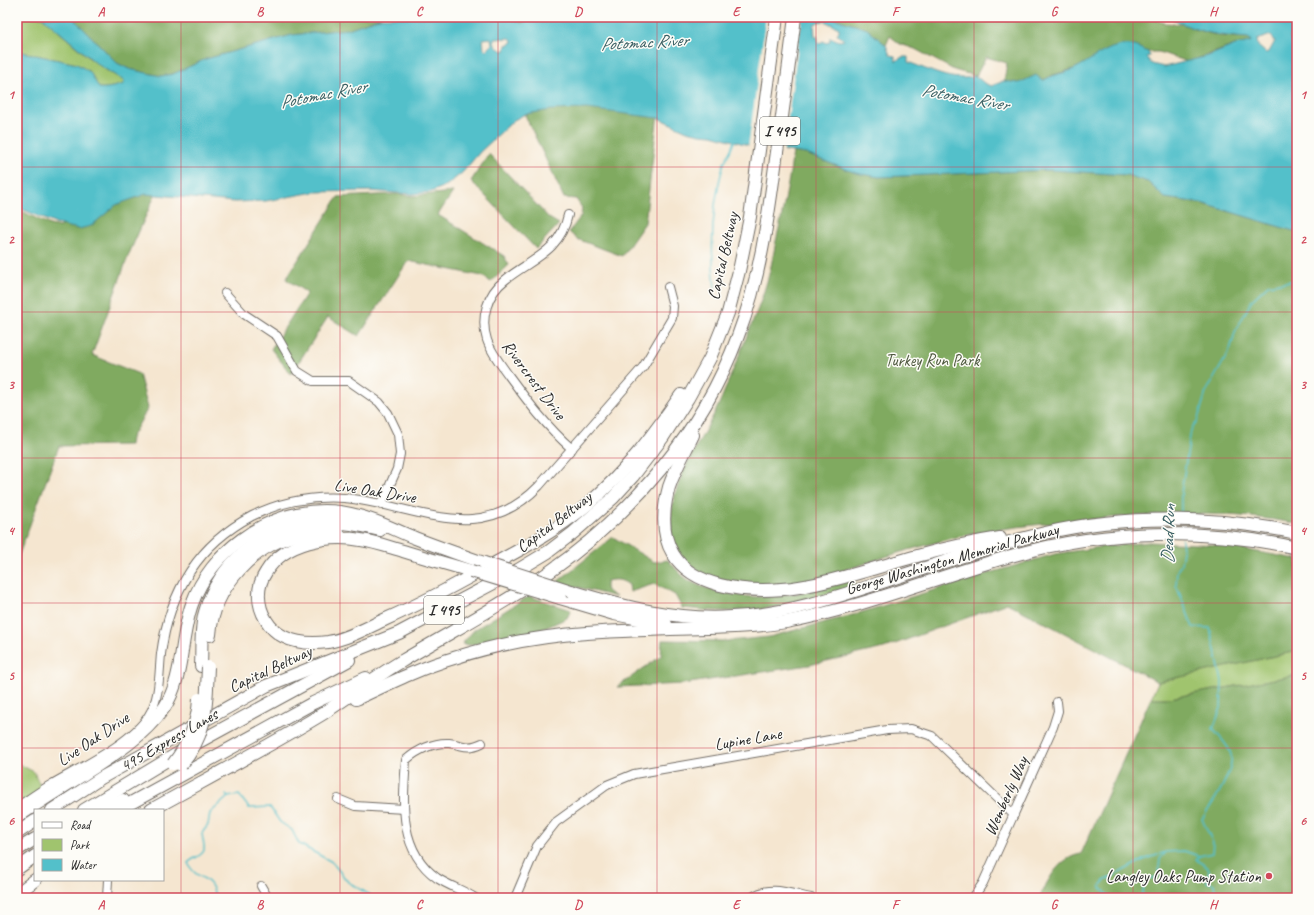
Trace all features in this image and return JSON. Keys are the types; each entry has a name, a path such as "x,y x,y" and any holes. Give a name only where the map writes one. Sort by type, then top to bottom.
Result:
{"highway":[{"name":"Capital Beltway","path":"54,809 101,778 266,686 399,633 492,584 548,552 573,533 613,498 647,458 688,398 710,358 721,332 732,296 745,243 777,17"},
{"name":"Capital Beltway","path":"153,809 323,713 400,662 541,578 605,529 644,489 675,450 704,406 725,366 745,318 764,245 795,17"},
{"path":"471,570 361,539 330,538 300,546 272,563 260,584 259,604 262,614 269,626 280,635 292,641 310,643 335,640 419,604 540,539 587,505 625,470 642,451 682,392 717,330 732,296"},
{"path":"725,366 670,486 664,513 665,534 671,550 684,568 700,578 728,587 743,589 759,590 788,588 827,582 947,548 978,541 1045,533"},
{"path":"17,817 120,751 146,730 169,699 178,671 190,613 203,582 217,561 237,543 258,529 284,517 300,513 315,511 344,512 384,524 415,538 484,563"},
{"name":"George Washington Memorial Parkway","path":"1045,533 1079,527 1137,521 1217,521 1297,533"},
{"path":"107,809 154,783 191,754 204,723 204,614 210,597 218,581 229,566 246,550 264,538 283,529 310,523 335,522 357,524 615,604 661,614 714,618 748,616 810,604 993,546 1045,533"},
{"path":"94,809 177,764 196,721 213,614 232,579 250,560 274,544 300,534 343,532 362,535 560,598 637,619 683,626 713,628"},
{"name":"George Washington Memorial Parkway","path":"713,628 752,627 806,618 1021,553 1086,540 1135,535 1216,536 1269,542 1297,548"},
{"path":"323,713 429,667 486,648 522,641 587,633 713,628"},
{"name":"495 Express Lanes","path":"86,809 182,751 399,633"},
{"name":"495 Express Lanes","path":"120,809 313,703 400,662"},
{"path":"17,833 34,822"},
{"path":"17,850 34,841"},
{"path":"17,869 34,857"},
{"path":"17,894 34,881"}],"street":[{"name":"Rivercrest Drive","path":"568,215 563,231 548,250 506,279 495,289 487,305 484,328 492,349 529,403 555,433 572,449"},
{"name":"Live Oak Drive","path":"17,807 128,738 148,716 154,706 158,691 165,631 174,600 194,566 224,535 264,511 295,501 336,498 381,505 453,520 474,520 490,517 508,510 529,496 636,376 650,356 672,318 673,306 668,287"},
{"path":"226,293 244,314 277,336 297,371 313,382 349,381 379,402 388,413 398,434 400,454 397,469 381,505"},
{"name":"Wemberly Way","path":"973,898 983,883 1056,720 1057,702"},
{"name":"Lupine Lane","path":"514,898 533,854 548,830 563,816 616,780 634,774 887,730 911,729 932,736 1014,815"},
{"path":"475,898 444,883 421,862 408,836 404,809 405,779 406,760 414,753 439,744 449,743 466,748 482,743"},
{"path":"338,799 355,806 404,809"},
{"path":"107,898 108,881"},
{"path":"261,886 268,898"},
{"path":"752,898 761,892 775,890 811,898"}],"green space":[{"path":"17,17 42,17 88,57 109,72 124,80 124,84 109,88 99,88 90,72 77,64 17,51"},
{"path":"72,17 382,17 348,29 292,35 206,59 173,74 161,76 129,69 117,63"},
{"path":"473,17 572,17 539,19 527,21 522,24 511,18"},
{"path":"830,17 1146,17 1165,23 1185,24 1194,29 1220,36 1248,38 1251,40 1250,43 1235,45 1188,62 1159,52 1148,52 1132,46 1073,69 1050,76 1043,81 1036,76 1019,83 1004,81 1007,63 986,57 976,76 954,70 915,49 900,44 890,36 886,45 867,29"},
{"path":"572,104 658,113 645,223 622,256 577,239 569,232 581,216 582,208 576,199 564,198 525,115 540,108"},
{"name":"Turkey Run Park","path":"793,152 806,154 856,173 879,177 1050,170 1127,175 1148,182 1165,198 1201,203 1297,232 1297,524 1247,516 1196,514 1145,515 1049,523 988,531 952,538 896,553 817,578 777,585 742,584 727,581 699,571 688,563 679,552 673,540 671,524 672,507 676,490 682,474 715,413 762,299 773,259 786,197"},
{"path":"489,154 549,218 559,224 536,249 471,181"},
{"path":"90,189 155,195 129,254 92,355 139,374 148,408 131,438 130,445 59,446 17,560 17,209 50,225 60,227 64,215"},
{"path":"453,192 438,215 504,256 509,265 491,282 482,276 408,261 359,336 328,317 291,374 271,349 307,293 286,279 338,197 396,194 413,196"},
{"path":"613,537 654,562 668,560 681,574 694,583 712,590 734,595 751,597 782,596 846,582 854,582 857,585 790,604 756,610 722,611 682,608 675,595 654,584 630,592 629,585 621,581 607,581 607,591 616,597 557,582"},
{"path":"1149,542 1219,545 1297,559 1297,651 1158,682 1007,603 884,648 809,665 683,684 617,687 661,656 662,640 728,641 769,637 856,614 1055,554 1100,547"},
{"path":"529,596 571,610 567,618 543,629 470,645 462,644 474,630"},
{"path":"1297,651 1297,675 1170,698 1151,698 1158,682"},
{"path":"1297,675 1297,898 1218,898 1205,892 1195,898 1039,898 1055,870 1066,860 1081,854 1151,698 1170,698"},
{"path":"17,763 34,772 42,790 17,806"}],"water":[{"name":"Potomac River","path":"42,17 72,17 117,63 129,69 161,76 173,74 206,59 292,35 348,29 382,17 511,18 522,23 539,18 572,17 830,17 867,29 886,45 890,55 895,56 896,61 902,57 908,57 908,62 941,75 958,78 976,76 984,83 991,86 1004,81 1019,83 1036,75 1043,81 1050,77 1074,69 1105,51 1118,46 1128,45 1140,48 1148,52 1150,56 1146,57 1152,64 1164,67 1208,56 1235,45 1250,42 1251,40 1248,38 1227,36 1198,30 1170,17 1229,17 1251,20 1264,17 1297,17 1297,31 1290,36 1290,39 1297,41 1297,232 1201,203 1165,198 1148,182 1127,175 1050,170 879,177 856,173 806,154 748,145 712,135 687,131 658,118 587,109 551,110 525,114 514,120 480,152 462,173 447,185 431,192 412,194 370,191 314,192 266,201 235,202 146,194 116,205 91,226 79,229 56,224 17,207 17,51 77,64 90,72 99,88 109,88 124,84 124,81 97,64","holes":["824,21 839,28 837,34 844,40 839,41 830,37 830,41 827,43 823,41 819,44 817,36 815,37 814,25 818,22","1271,35 1275,41 1269,52 1266,53 1258,46 1257,40","491,38 492,44 486,50 484,49 483,39","510,38 513,42 506,45 505,51 501,50 494,44 494,39"]}],"pier":[{"path":"766,17 802,17 783,153 748,148"}],"waterway":[{"path":"715,289 712,243 716,196 723,166 734,141"},
{"name":"Dead Run","path":"1181,515 1181,493 1191,430 1197,422 1206,392 1230,350 1235,332 1252,300 1268,285 1297,280"},
{"name":"Dead Run","path":"1110,898 1100,886 1104,881 1143,860 1166,852 1184,851 1199,856 1212,853 1213,843 1202,819 1226,779 1231,762 1230,751 1224,741 1213,729 1221,708 1222,681 1210,628 1193,627 1176,585 1177,571 1181,564 1183,551 1182,539"},
{"path":"215,898 214,890 208,881 195,873 188,863 203,852 204,846 202,833 208,825 210,813 228,797 226,795"},
{"path":"228,797 239,795 249,808 270,807 280,822 292,830 299,844 332,862 348,882 375,898"},
{"path":"1141,898 1146,879 1158,877 1160,859 1166,852"},
{"path":"1199,856 1196,859 1209,869 1207,882 1214,884 1216,898"}],"place":[{"name":"Langley Oaks Pump Station","path":"1269,876"}]}
